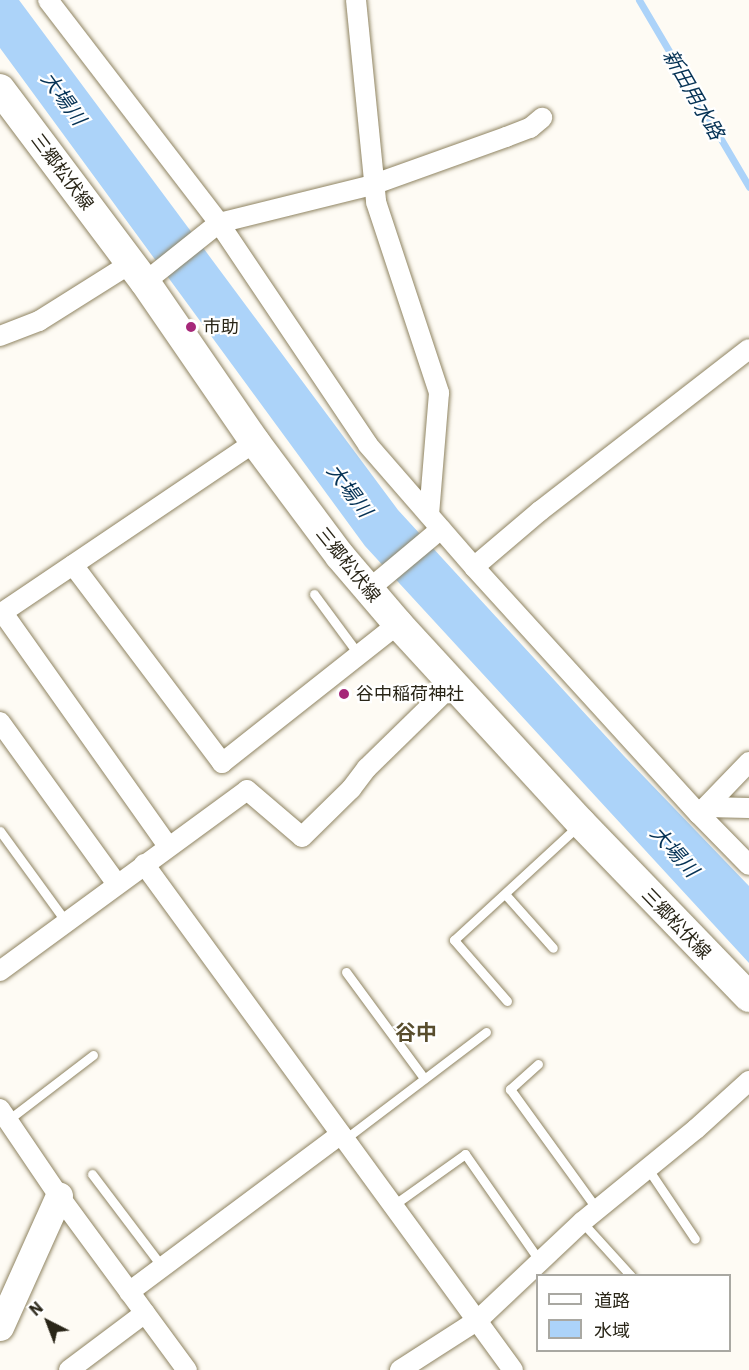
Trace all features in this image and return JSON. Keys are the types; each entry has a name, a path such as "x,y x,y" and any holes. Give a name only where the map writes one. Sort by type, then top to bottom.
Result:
{"main road":[{"name":"三郷松伏線","path":"0,89 144,272 255,442 375,584 398,624 580,823 694,943 749,997"}],"street":[{"path":"48,0 214,226 368,445 434,526 702,810 749,865"},
{"path":"356,0 372,185 439,393 434,526 375,584"},
{"path":"0,336 31,325 144,272 214,226 372,185 530,128 542,118"},
{"path":"474,567 540,511 748,351"},
{"path":"168,846 1,613 255,442"},
{"path":"73,565 222,763 398,624"},
{"path":"0,970 247,790 302,837 382,752 453,684"},
{"path":"0,722 117,884"},
{"path":"702,810 749,762"},
{"path":"702,810 749,808"},
{"path":"144,864 395,1204 513,1370"},
{"path":"400,1370 478,1320 539,1260 582,1222 648,1169 749,1081"},
{"path":"4,1114 59,1196 187,1370"},
{"path":"129,1292 343,1136"},
{"path":"0,1328 59,1196"},
{"path":"69,1370 145,1313"}],"lane":[{"path":"315,594 359,655"},
{"path":"507,1000 454,940 580,823"},
{"path":"0,831 66,922"},
{"path":"505,894 553,948"},
{"path":"346,972 424,1078"},
{"path":"343,1136 486,1032"},
{"path":"4,1114 93,1055"},
{"path":"538,1064 510,1089 597,1209"},
{"path":"395,1204 465,1154 539,1260"},
{"path":"648,1169 695,1239"},
{"path":"92,1174 163,1268"},
{"path":"582,1222 631,1274"}],"water":[{"name":"大場川","path":"0,0 19,0 398,510 624,756 749,886 749,963 365,546 0,48"}],"waterway":[{"name":"新田用水路","path":"639,0 749,187"}],"place":[{"name":"市助","path":"191,327"},
{"name":"谷中稲荷神社","path":"344,694"}],"district":[{"name":"谷中","path":"416,1032"}]}
